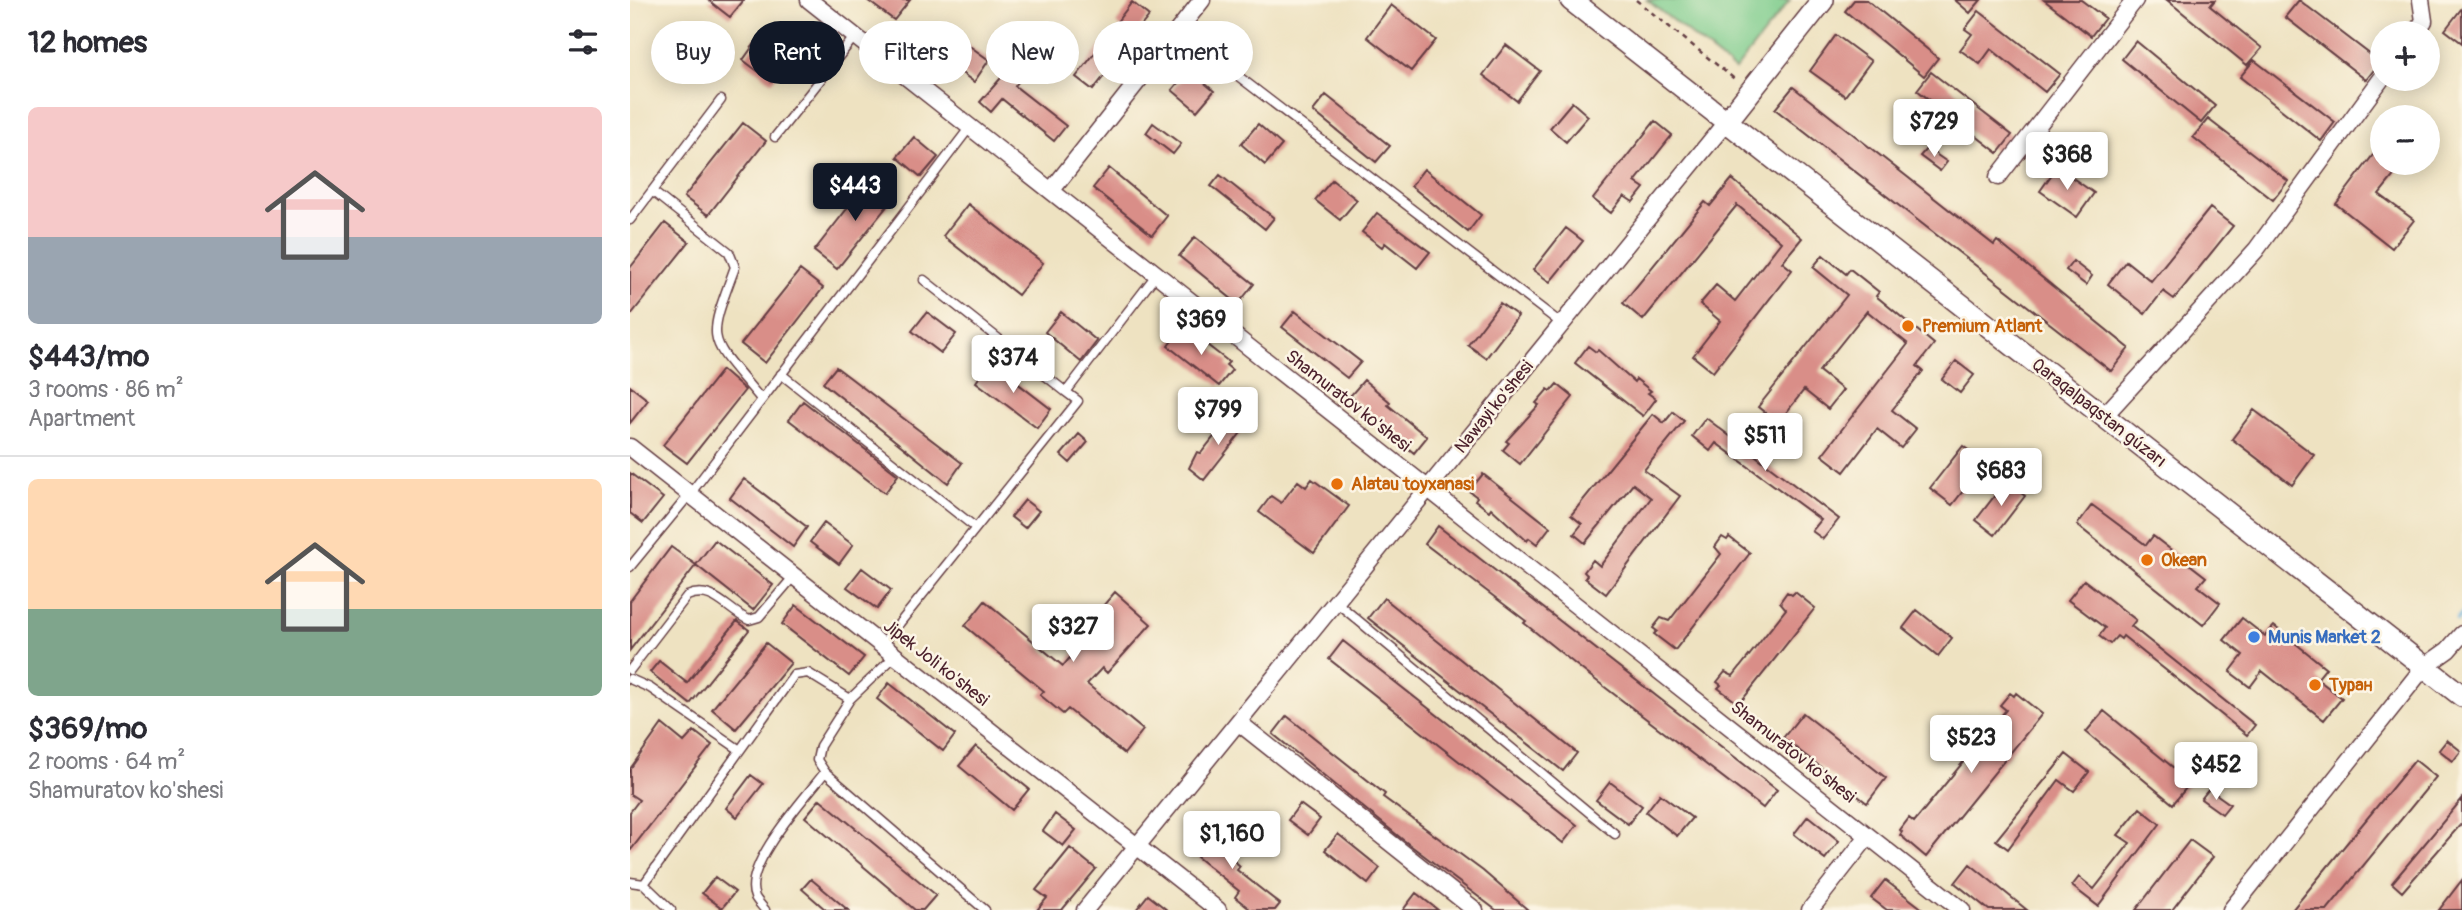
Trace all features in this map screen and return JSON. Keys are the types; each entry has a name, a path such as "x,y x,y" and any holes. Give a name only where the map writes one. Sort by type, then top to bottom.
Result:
{"street":[{"name":"Shamuratov ko'shesi","path":"809,0 1962,910"},
{"path":"1185,21 1202,0"},
{"name":"Qaraqalpaqstan gúzarı","path":"1571,0 2462,696"},
{"name":"Nawayi ko'shesi","path":"1085,910 1823,0"},
{"path":"1998,177 2134,0"},
{"path":"2424,21 2425,2"},
{"path":"1051,191 1135,84"},
{"path":"2104,416 2256,250 2372,91"},
{"name":"Jipek Joli ko'shesi","path":"630,447 1218,910"},
{"path":"2231,910 2424,667 2448,650 2462,634"},
{"path":"1238,722 1475,910"},
{"path":"1810,910 1868,835"}],"lane":[{"path":"775,137 855,36"},
{"path":"1249,84 1562,324"},
{"path":"630,220 721,100"},
{"path":"630,567 690,494 760,398 970,127"},
{"path":"652,191 729,252 734,260 735,267 713,327 715,340 760,398"},
{"path":"1066,392 1157,274"},
{"path":"924,280 1078,401 976,528 888,651 850,699 820,746 817,760 825,772 985,910"},
{"path":"781,374 976,528"},
{"path":"630,670 687,596 700,591 710,593 749,620 759,617 794,576"},
{"path":"1336,601 1615,834"},
{"path":"644,884 794,675 808,673 850,699"},
{"path":"630,679 650,688 740,750"},
{"path":"765,910 754,896 755,873 771,842 825,772"},
{"path":"630,882 644,884 671,910"}],"path":[{"path":"1636,0 1750,92"}],"green space":[{"path":"1647,0 1790,0 1735,70"}],"building":[{"path":"708,0 744,0 730,17"},
{"path":"867,0 910,0 894,20"},
{"path":"1854,0 1867,0 1938,58 1924,76 1845,11"},
{"path":"1955,0 1981,0 1970,13"},
{"path":"2044,0 2081,0 2105,18 2091,36"},
{"path":"2167,0 2215,0 2210,6 2262,48 2247,65"},
{"path":"2299,0 2370,54 2370,75 2366,80 2285,17"},
{"path":"1132,2 1149,16 1145,21 1118,21"},
{"path":"1391,5 1436,40 1411,71 1367,37"},
{"path":"2462,8 2462,43 2445,30"},
{"path":"1979,11 2060,74 2045,92 1991,49 1980,64 1960,50 1972,34 1965,29"},
{"path":"1836,35 1871,61 1845,96 1810,71"},
{"path":"2136,41 2215,106 2201,123 2122,59"},
{"path":"1506,45 1540,71 1517,101 1483,75"},
{"path":"972,48 986,58 986,64 974,82"},
{"path":"749,52 749,65 743,60"},
{"path":"1093,55 1093,84 1098,84 1093,90 1079,79 1079,73"},
{"path":"2254,60 2335,122 2321,141 2240,77"},
{"path":"1931,72 2012,135 1998,153 1917,90"},
{"path":"996,84 1017,84 1015,86 1066,126 1054,141 1002,99 991,112 980,102"},
{"path":"1177,84 1206,84 1214,91 1197,111 1172,90"},
{"path":"1793,87 1994,245 1997,241 2129,348 2111,371 1775,109"},
{"path":"1326,95 1390,146 1376,162 1313,111"},
{"path":"1572,102 1588,116 1566,142 1550,128"},
{"path":"2208,119 2288,181 2273,200 2193,137"},
{"path":"1655,121 1672,135 1635,182 1644,188 1633,202 1624,196 1611,213 1593,199"},
{"path":"743,123 766,141 708,215 684,197"},
{"path":"1153,123 1181,144 1173,154 1146,133"},
{"path":"1258,124 1282,145 1265,165 1241,144"},
{"path":"914,137 938,157 921,177 897,157"},
{"path":"1927,148 1947,162 1940,171 1920,156"},
{"path":"2370,159 2370,175 2394,175 2379,194 2414,220 2392,248 2336,204"},
{"path":"2057,167 2094,193 2077,217 2040,191"},
{"path":"1109,168 1167,216 1152,235 1093,188"},
{"path":"1424,169 1481,215 1468,232 1411,186"},
{"path":"1220,175 1274,218 1265,229 1211,186"},
{"path":"872,177 896,195 837,269 814,251"},
{"path":"1732,179 1802,238 1782,262 1792,270 1713,372 1693,356 1720,321 1700,304 1716,285 1735,301 1781,242 1737,205 1643,320 1623,303 1705,202 1710,206"},
{"path":"1332,180 1357,200 1340,220 1315,200"},
{"path":"968,204 1043,263 1018,295 943,236"},
{"path":"2210,208 2233,226 2174,299 2163,291 2145,314 2108,284 2126,261 2151,281"},
{"path":"1377,213 1430,252 1417,268 1385,243 1382,247 1362,232"},
{"path":"665,223 689,242 630,316 630,268"},
{"path":"1566,228 1583,241 1550,282 1533,270"},
{"path":"1195,237 1254,284 1238,304 1179,256"},
{"path":"1823,255 1846,274 1850,269 1879,292 1876,296 1934,344 1917,366 1923,371 1892,410 1916,429 1901,448 1877,429 1844,472 1822,455 1908,344 1867,311 1819,371 1843,390 1828,409 1804,390 1778,423 1758,407 1847,295 1813,267"},
{"path":"2073,261 2092,276 2086,285 2066,270"},
{"path":"800,270 823,288 765,363 741,344"},
{"path":"1500,303 1518,316 1486,358 1468,345"},
{"path":"1295,311 1361,362 1347,378 1282,327"},
{"path":"927,312 956,334 941,353 912,331"},
{"path":"1061,312 1097,341 1081,362 1045,332"},
{"path":"1180,330 1186,335 1189,331 1229,362 1226,365 1232,370 1219,386 1168,346"},
{"path":"1588,346 1596,352 1598,350 1634,382 1636,379 1651,391 1648,393 1656,399 1643,416 1575,363"},
{"path":"1956,361 1974,375 1960,393 1942,379"},
{"path":"990,362 1051,409 1037,428 976,382"},
{"path":"836,367 962,463 948,483 823,383"},
{"path":"722,370 745,390 687,463 663,445"},
{"path":"1364,380 1390,402 1388,405 1427,437 1414,453 1387,431 1390,428 1350,396"},
{"path":"1557,384 1573,397 1520,464 1503,450 1509,443 1506,441 1539,405 1536,403 1548,389 1551,391"},
{"path":"630,386 648,400 630,423"},
{"path":"803,401 898,475 885,493 789,420"},
{"path":"2254,410 2314,455 2292,485 2232,439"},
{"path":"1673,412 1684,421 1644,470 1680,496 1606,594 1585,578 1587,575 1584,572 1593,560 1600,566 1651,498 1633,484 1585,543 1574,534 1582,524 1571,515 1653,414 1664,423"},
{"path":"1232,413 1247,425 1204,480 1189,468 1197,452 1201,453 1220,429 1222,421 1226,421"},
{"path":"1706,418 1839,519 1823,539 1812,531 1821,520 1716,443 1710,451 1692,436"},
{"path":"1079,434 1088,442 1070,463 1061,455"},
{"path":"1963,446 1985,463 1952,505 1930,488"},
{"path":"630,473 663,498 643,523 630,513"},
{"path":"1483,474 1550,527 1537,544 1529,538 1527,541 1491,508 1489,511 1475,500 1477,497 1469,491"},
{"path":"744,479 807,527 793,547 730,498"},
{"path":"1312,479 1349,506 1314,553 1259,512 1271,496 1281,503 1298,481 1306,487"},
{"path":"2006,481 2025,496 1995,535 1976,520"},
{"path":"1025,500 1039,511 1025,528 1011,517"},
{"path":"2092,505 2146,545 2153,536 2206,577 2198,586 2220,603 2203,625 2077,525"},
{"path":"824,523 853,545 839,564 810,542"},
{"path":"1438,526 1777,790 1763,808 1585,672 1524,623 1526,621 1425,544"},
{"path":"1722,537 1727,540 1729,537 1750,553 1675,650 1654,634 1657,631 1653,628 1661,618 1669,621 1721,554 1715,547"},
{"path":"715,540 773,585 753,610 696,565"},
{"path":"671,547 696,565 630,650 630,601"},
{"path":"862,568 891,590 877,609 847,587"},
{"path":"2084,580 2136,620 2131,626 2255,725 2247,735 2123,636 2121,639 2117,636 2110,644 2099,636 2105,628 2068,600"},
{"path":"1115,592 1151,624 1107,673 1102,668 1087,684 1143,730 1124,754 1068,709 1063,714 1040,695 1044,691 965,626 985,601 1063,666 1079,647 1072,642"},
{"path":"1787,592 1792,595 1795,592 1815,608 1739,704 1718,688 1721,685 1717,682 1725,672 1733,676 1786,609 1780,602"},
{"path":"1384,598 1577,753 1563,771 1368,618"},
{"path":"796,605 864,657 849,676 782,624"},
{"path":"1917,610 1952,638 1938,656 1903,628"},
{"path":"2242,618 2265,636 2274,626 2326,668 2317,679 2342,698 2324,720 2262,671 2250,687 2230,672 2243,655 2224,640"},
{"path":"737,621 749,630 690,704 650,672 659,661 687,683"},
{"path":"1343,641 1577,825 1563,843 1329,659"},
{"path":"766,643 791,663 736,729 712,709"},
{"path":"889,683 955,735 943,751 877,699"},
{"path":"2010,693 2014,696 2016,693 2042,714 1926,857 1900,835 1900,830 1909,818 1914,822 2006,710 2000,705"},
{"path":"2104,711 2191,782 2173,804 2086,732"},
{"path":"1803,713 1886,778 1867,803 1783,738"},
{"path":"1287,716 1385,794 1383,797 1483,871 1528,910 1496,910 1402,839 1273,734"},
{"path":"662,724 684,742 694,731 712,745 630,851 630,812 639,800 630,794 630,769"},
{"path":"2447,740 2461,751 2453,761 2439,750"},
{"path":"976,746 1029,789 1012,810 959,766"},
{"path":"2066,754 2089,772 2074,791 2059,780 2008,849 1996,840"},
{"path":"2415,760 2436,777 2327,910 2292,910"},
{"path":"751,775 763,784 737,817 726,808"},
{"path":"1610,782 1642,806 1628,824 1596,800"},
{"path":"2209,789 2230,804 2222,814 2201,799"},
{"path":"1660,794 1692,818 1677,836 1646,812"},
{"path":"820,799 936,895 923,910 915,910 805,817"},
{"path":"2462,799 2462,823 2402,892 2392,883"},
{"path":"1300,804 1320,819 1308,835 1288,820"},
{"path":"2140,808 2160,824 2098,906 2072,886 2079,877 2094,889 2130,843 2118,835"},
{"path":"1055,814 1076,830 1063,846 1043,831"},
{"path":"1808,816 1839,841 1825,859 1794,834"},
{"path":"1210,827 1233,845 1226,854 1240,866 1237,870 1280,904 1275,910 1251,910 1235,897 1239,891 1197,857 1196,843"},
{"path":"1338,834 1380,868 1368,884 1325,850"},
{"path":"2190,840 2213,857 2172,910 2136,910"},
{"path":"1070,848 1096,869 1062,910 1037,910 1047,898 1036,890"},
{"path":"1970,864 2027,910 1989,910 1955,883"},
{"path":"715,877 735,892 722,908 702,893"},
{"path":"811,879 848,910 826,910 802,889"},
{"path":"1885,880 1924,910 1887,910 1871,898"},
{"path":"2462,880 2462,910 2439,910"},
{"path":"1416,893 1438,910 1403,910"},
{"path":"1148,895 1167,910 1136,910"}],"waterway":[{"path":"2457,620 2462,614"}],"place":[{"name":"Premium Atlant","path":"1908,326"},
{"name":"Alatau toyxanasi","path":"1337,484"},
{"name":"Okean","path":"2147,560"},
{"name":"Munis Market 2","path":"2254,637"},
{"name":"Туран","path":"2315,685"}]}
